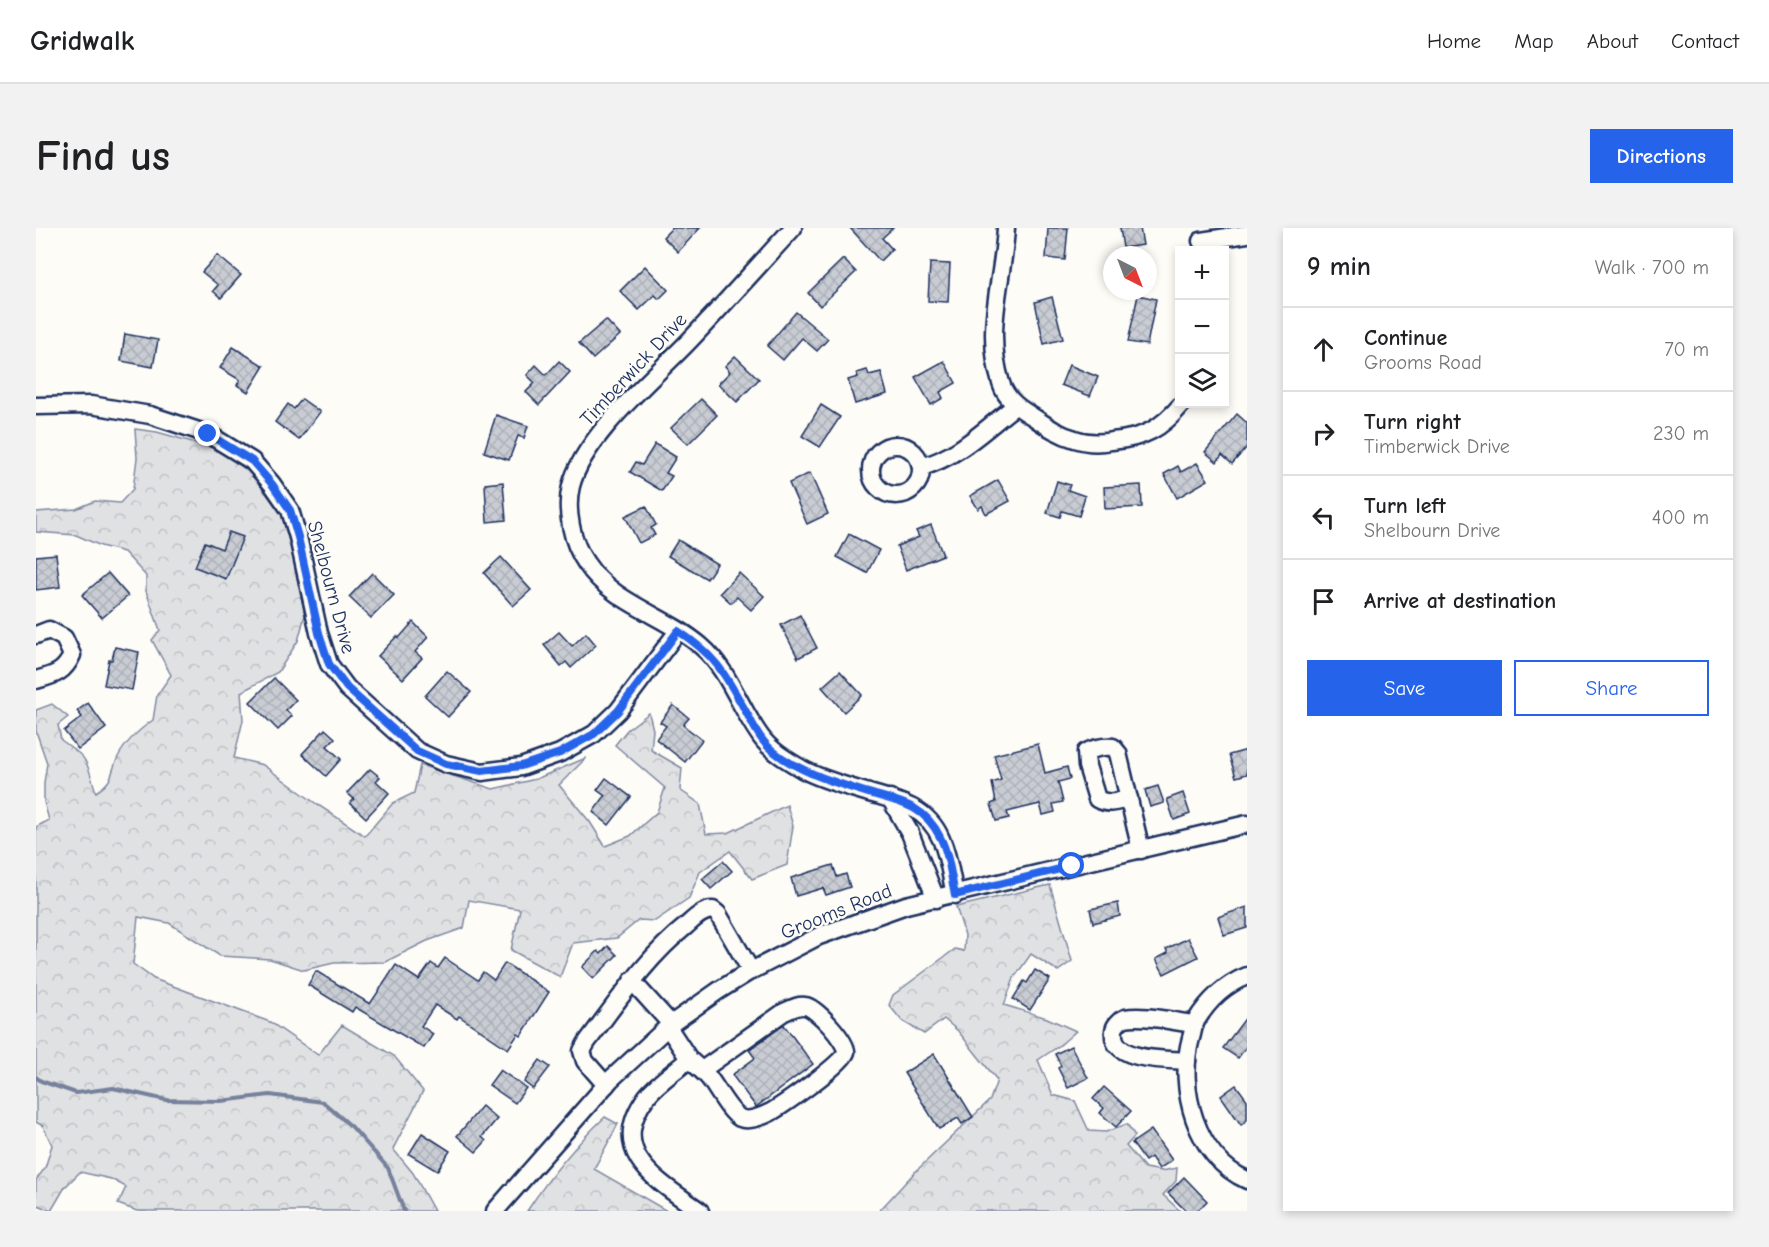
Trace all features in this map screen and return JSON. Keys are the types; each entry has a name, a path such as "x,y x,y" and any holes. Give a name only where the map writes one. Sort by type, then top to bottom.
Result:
{"street":[{"name":"Timberwick Drive","path":"793,228 690,340 601,431 576,471 570,487 569,506 573,532 586,563 601,581 618,595 699,645 713,657 761,737 773,751 805,770 905,803 919,811 933,826 941,840 955,895"},
{"path":"1006,228 1005,249 993,316 993,345 1001,385 1015,406 1056,432 1078,440 1103,442 1135,439 1156,429 1178,408"},
{"path":"1201,240 1247,234"},
{"name":"Shelbourn Drive","path":"36,406 91,405 150,415 208,434 252,461 290,510 319,633 329,664 347,688 417,751 446,764 482,771 521,766 560,753 594,734 618,711 678,631"},
{"path":"921,467 936,463 971,441 1015,406"},
{"path":"36,635 49,630 64,638 72,655 66,667 53,675 36,680"},
{"path":"890,798 910,833 936,899"},
{"path":"1129,798 1141,850"},
{"name":"Grooms Road","path":"495,1211 606,1085 669,1025 718,991 819,936 906,906 1247,824"},
{"path":"606,1085 585,1061 582,1051 632,981 668,940 707,910 713,910 718,914 752,971"},
{"path":"1247,976 1224,989 1211,1000 1195,1024 1187,1060 1189,1102 1195,1121 1215,1156 1225,1167 1247,1180"},
{"path":"632,981 669,1025 695,1065 735,1114 742,1119 752,1119 770,1112 792,1098 843,1059 846,1052 844,1044 816,1011 808,1006 797,1006 695,1065 648,1095 635,1116 630,1139 640,1164 654,1178 700,1211"},
{"path":"1187,1060 1134,1056 1123,1052 1114,1042 1114,1030 1120,1021 1131,1018 1195,1024"}],"green space":[{"path":"135,429 157,432 217,449 252,474 282,515 305,615 298,641 278,672 241,692 243,720 234,758 263,765 365,836 393,803 414,793 420,765 493,789 536,779 586,758 559,785 590,822 605,846 630,836 657,812 665,788 615,745 627,730 649,713 653,730 651,750 682,768 680,790 700,804 706,834 728,833 787,805 793,826 787,865 752,879 730,851 700,872 689,898 655,921 639,920 617,938 573,943 560,977 511,950 520,909 469,900 464,928 427,941 385,962 334,963 304,970 270,959 220,956 169,923 138,917 133,964 154,979 270,1022 318,1055 342,1025 394,1056 423,1091 393,1149 413,1173 434,1211 137,1211 118,1204 126,1187 111,1179 80,1172 65,1187 51,1211 36,1204 36,1180 45,1168 52,1145 43,1126 36,1122 36,827 49,820 44,802 47,763 36,731 36,710 52,704 68,717 58,725 61,740 78,752 86,762 96,792 109,780 125,746 153,720 157,695 171,675 152,640 160,630 146,591 146,576 124,552 101,546 76,535 36,532 36,512 76,509 95,501 120,503 133,489 137,458"},
{"path":"1050,885 1072,961 1058,971 1031,954 1014,978 1004,1005 1047,1018 1076,1031 1038,1060 1053,1095 1075,1101 1089,1131 1106,1132 1127,1124 1135,1136 1126,1146 1145,1168 1162,1171 1177,1168 1176,1181 1163,1195 1180,1211 879,1211 915,1172 990,1100 997,1080 958,1031 944,1019 924,1034 902,1021 889,1005 893,995 955,949 964,951 965,935 956,907"},
{"path":"605,1117 618,1124 594,1169 667,1211 527,1211 563,1161"}],"building":[{"path":"672,228 700,228 678,252 663,237"},
{"path":"850,228 893,228 882,238 892,249 880,261"},
{"path":"1048,228 1068,228 1065,260 1046,258"},
{"path":"1120,228 1140,228 1143,245 1123,246"},
{"path":"217,255 241,275 221,298 213,291 218,285 202,272"},
{"path":"843,259 856,272 820,306 808,293"},
{"path":"930,263 950,264 948,302 928,301"},
{"path":"645,266 668,290 659,299 655,295 639,310 620,291"},
{"path":"1052,297 1063,339 1044,344 1035,302"},
{"path":"1137,300 1156,300 1147,345 1128,342"},
{"path":"796,312 828,339 817,351 802,338 783,360 767,346"},
{"path":"606,320 620,335 593,359 579,343"},
{"path":"125,334 158,340 153,367 121,361"},
{"path":"233,347 264,366 248,392 237,385 240,380 220,368"},
{"path":"735,356 759,379 737,402 718,384 730,372 725,366"},
{"path":"559,361 570,372 539,405 526,392 535,383 527,375 536,365 546,375"},
{"path":"944,361 956,383 940,392 943,398 931,405 915,377"},
{"path":"1069,365 1098,377 1090,396 1061,385"},
{"path":"867,370 869,375 881,372 887,394 855,404 848,380 858,377 857,373"},
{"path":"302,399 320,412 299,440 275,422 288,404 294,409"},
{"path":"701,399 717,415 688,444 671,428"},
{"path":"821,405 840,417 820,447 802,436"},
{"path":"1237,414 1247,423 1247,447 1232,464 1222,455 1217,462 1205,452"},
{"path":"496,415 528,426 524,438 518,436 509,460 484,452"},
{"path":"655,444 676,457 666,473 672,476 662,491 630,472 636,462 642,465"},
{"path":"1197,463 1208,480 1177,498 1164,474 1178,466 1181,472"},
{"path":"810,473 828,514 807,524 789,483"},
{"path":"998,480 1010,501 986,514 982,506 978,509 970,496"},
{"path":"1057,481 1070,485 1068,490 1085,496 1079,516 1062,511 1060,517 1047,513"},
{"path":"503,482 506,520 487,522 485,484"},
{"path":"1141,485 1142,507 1105,509 1104,487"},
{"path":"646,506 656,525 651,528 655,535 639,543 625,516"},
{"path":"931,525 943,555 906,570 897,546 919,537 916,531"},
{"path":"229,532 243,537 226,579 195,567 205,542 222,549"},
{"path":"849,534 879,550 867,573 837,557"},
{"path":"678,540 717,564 707,579 668,556"},
{"path":"56,554 60,587 36,590 36,556"},
{"path":"501,557 531,590 513,606 484,573"},
{"path":"108,573 128,596 102,618 82,595"},
{"path":"372,573 394,595 371,618 349,597"},
{"path":"739,573 764,596 751,610 737,597 731,603 720,593"},
{"path":"800,615 817,648 798,658 781,625"},
{"path":"413,622 428,637 415,652 422,658 403,679 378,656"},
{"path":"559,632 572,646 586,633 596,645 571,668 566,662 561,666 544,645"},
{"path":"115,647 139,652 132,690 104,685 109,660 112,660"},
{"path":"447,671 471,692 448,717 425,696"},
{"path":"840,671 862,695 844,712 822,687"},
{"path":"274,678 296,700 286,710 292,716 278,730 250,702"},
{"path":"88,703 106,728 78,749 64,731 82,717 77,711"},
{"path":"673,705 689,718 683,725 702,740 685,762 656,739 666,726 660,722"},
{"path":"325,729 335,738 327,746 341,759 326,776 302,754"},
{"path":"1038,744 1045,773 1067,767 1070,779 1058,782 1063,802 1053,804 1055,812 1043,815 1040,804 1007,812 1009,818 996,821 991,804 996,802 992,783 1001,780 994,755"},
{"path":"1247,750 1247,774 1236,777 1229,755"},
{"path":"370,769 380,777 376,781 389,793 366,818 350,803 354,799 347,793"},
{"path":"606,778 631,797 609,825 593,812 605,796 597,790"},
{"path":"1158,786 1164,803 1150,807 1145,790"},
{"path":"1183,793 1190,814 1174,820 1167,799"},
{"path":"723,861 732,871 711,889 702,879"},
{"path":"833,865 837,877 846,874 850,887 826,895 823,888 796,896 791,878"},
{"path":"1118,903 1120,916 1093,923 1090,909"},
{"path":"1247,907 1247,928 1224,935 1218,917"},
{"path":"1188,938 1198,957 1164,974 1156,959 1168,953 1166,949"},
{"path":"608,946 617,955 593,979 582,967 598,951 601,954"},
{"path":"445,958 478,980 483,972 494,980 505,963 549,992 521,1036 518,1034 508,1049 459,1016 457,1019 435,1005 421,1026 433,1034 424,1048 355,1007 352,1012 308,985 316,971 370,1004 396,965 419,980 431,963 438,968"},
{"path":"1035,970 1050,979 1030,1010 1013,999 1024,981 1027,983"},
{"path":"1247,1016 1247,1046 1238,1058 1223,1048"},
{"path":"784,1025 813,1064 756,1107 732,1075 755,1058 749,1050"},
{"path":"1071,1046 1088,1078 1068,1088 1058,1068 1061,1066 1055,1054"},
{"path":"934,1054 973,1117 962,1124 958,1118 939,1129 904,1073"},
{"path":"540,1060 550,1067 533,1089 524,1082"},
{"path":"500,1070 526,1088 515,1103 489,1085"},
{"path":"1236,1085 1247,1100 1247,1120 1241,1125 1221,1096"},
{"path":"1104,1087 1131,1111 1116,1127 1100,1113 1104,1108 1093,1099"},
{"path":"482,1106 497,1119 482,1137 486,1141 476,1152 457,1136"},
{"path":"1151,1130 1172,1160 1159,1169 1151,1157 1145,1161 1132,1143"},
{"path":"422,1133 450,1151 437,1171 409,1154"},
{"path":"1184,1177 1207,1201 1197,1211 1186,1211 1168,1193"}],"waterway":[{"path":"36,1077 41,1081 76,1093 113,1088 166,1100 221,1101 270,1095 323,1102 352,1127 388,1168 404,1211"}],"route":[{"path":"208,434 252,461 290,510 319,633 329,664 347,688 417,751 446,764 482,771 521,766 560,753 594,734 618,711 678,631 713,657 761,737 773,751 805,770 905,803 919,811 933,826 941,840 955,895 1072,866"}]}
